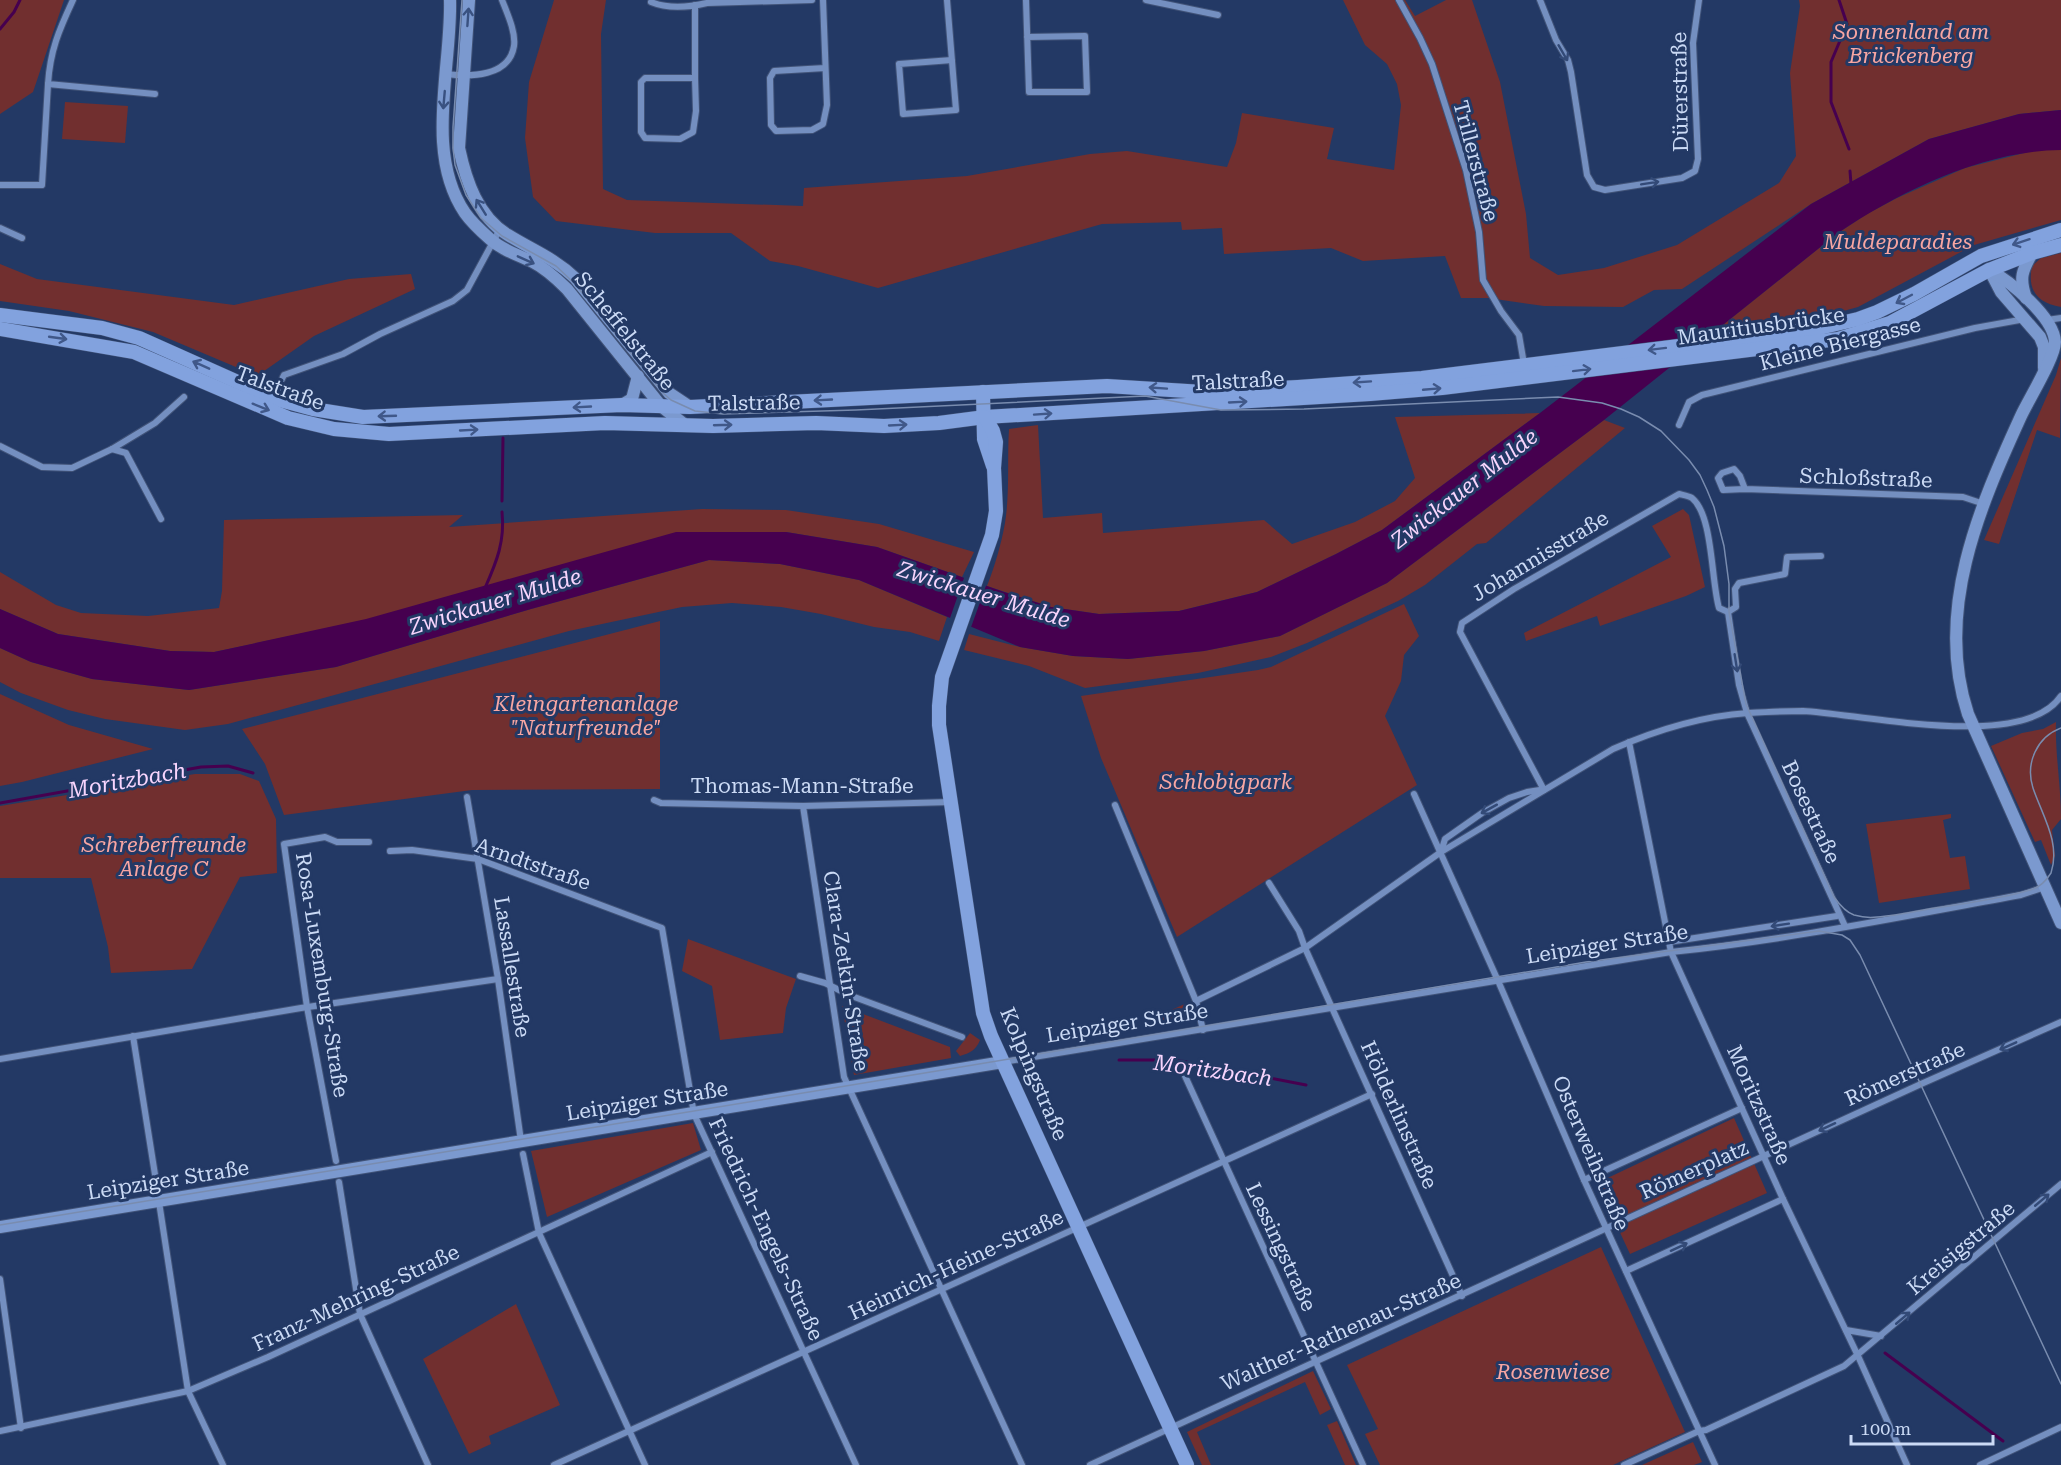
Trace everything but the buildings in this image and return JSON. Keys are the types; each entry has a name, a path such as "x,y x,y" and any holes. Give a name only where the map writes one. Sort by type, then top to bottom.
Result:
{"main road":[{"name":"Mauritiusbrücke","path":"1524,371 1550,362 1838,325 1877,312 1914,294 1981,255 2061,230"},
{"name":"Mauritiusbrücke","path":"1524,371 1838,339 1890,323 1989,270 2032,253 2061,245"},
{"name":"Talstraße","path":"0,315 102,328 139,338 276,399 314,409 363,417 622,405 667,408 1107,386 1220,392 1524,371"},
{"name":"Talstraße","path":"0,329 134,352 288,418 334,429 389,434 605,423 667,408"},
{"name":"Talstraße","path":"667,408 685,425 816,423 884,426 939,423 985,417 1442,388 1524,371"},
{"path":"983,392 985,417"},
{"name":"Kolpingstraße","path":"985,417 995,436 996,511 988,550 943,673 939,725 983,1013 1003,1062 1187,1465"}],"street":[{"path":"0,185 42,185 50,60 59,30 73,0"},
{"name":"Scheffelstraße","path":"450,0 443,115 444,150 448,174 464,212 493,242 508,252 532,261 551,273 567,288 667,408"},
{"name":"Scheffelstraße","path":"469,0 459,148 463,169 482,210 500,229 560,263 575,278 667,408"},
{"path":"446,74 463,76 494,71 509,60 514,45 510,21 502,0"},
{"path":"651,2 660,6 812,0"},
{"path":"823,0 827,105 823,124 812,130 776,131 771,124 770,78 774,71 825,68"},
{"path":"948,0 956,110 903,114 899,64 952,60"},
{"path":"1026,0 1027,37 1029,92 1087,92 1085,36 1027,37"},
{"path":"1146,0 1218,15"},
{"name":"Trillerstraße","path":"1399,0 1431,64 1466,170 1479,232 1483,280 1501,311 1519,335 1524,371"},
{"name":"Dürerstraße","path":"1540,0 1556,40 1568,60 1587,175 1594,187 1605,190 1682,178 1695,171 1698,159 1694,43 1700,0"},
{"path":"695,5 696,111 693,132 680,139 645,138 641,132 641,82 645,78 695,78"},
{"path":"48,84 155,94"},
{"path":"0,228 22,238"},
{"path":"276,399 278,387 284,375 343,354 380,334 453,301 467,290 500,229"},
{"path":"2027,299 2022,287 2022,276 2032,253"},
{"path":"1981,255 2001,292 2037,331 2043,342 2043,372"},
{"path":"1989,270 2007,280 2047,320 2054,333 2055,346 2052,357 2021,417 1984,504 1970,545 1962,579 1956,628 1962,696 1973,726 2061,923"},
{"path":"2047,320 2061,318"},
{"name":"Kleine Biergasse","path":"1680,425 1689,402 1702,395 1975,328 2026,319"},
{"path":"622,405 632,399 638,376"},
{"path":"0,446 42,467 72,468 112,449 155,423 184,397"},
{"path":"112,449 126,453 161,519"},
{"name":"Schloßstraße","path":"1745,489 1740,476 1734,469 1722,473 1718,478 1723,490 1963,497 1984,504"},
{"name":"Johannisstraße","path":"1544,790 1460,632 1462,623 1679,494 1692,498 1701,509 1707,528 1715,593 1719,608 1728,612"},
{"path":"1728,612 1736,607 1735,589 1738,583 1785,574 1787,557 1821,556"},
{"name":"Bosestraße","path":"1728,612 1739,685 1747,713 1845,926"},
{"path":"1196,1001 1305,948 1441,852 1613,749 1629,742 1677,726 1747,713 1802,711 1944,726 2013,723 2036,717 2053,706 2061,696"},
{"name":"Moritzstraße","path":"1629,742 1671,952 1782,1199 1846,1330 1907,1465"},
{"path":"1441,852 1445,839 1482,813 1518,795 1544,790"},
{"name":"Osterweihstraße","path":"1414,794 1498,980 1584,1180 1715,1465"},
{"name":"Lassallestraße","path":"467,797 498,979 522,1148 539,1233 645,1465"},
{"name":"Thomas-Mann-Straße","path":"654,800 661,803 803,806 951,802"},
{"path":"1115,805 1196,1001 1203,1030"},
{"name":"Clara-Zetkin-Straße","path":"803,806 844,1077 1022,1465"},
{"name":"Rosa-Luxemburg-Straße","path":"336,1161 307,1007 284,844 325,837 337,842 369,842"},
{"name":"Arndtstraße","path":"390,851 412,850 478,860 662,928"},
{"name":"Hölderlinstraße","path":"1269,883 1299,931 1462,1296"},
{"name":"Leipziger Straße","path":"0,1227 522,1148 694,1114 1003,1062 1671,952 1732,945 1845,926 2030,893 2046,887"},
{"name":"Leipziger Straße","path":"1669,942 1837,916"},
{"name":"Friedrich-Engels-Straße","path":"662,928 694,1114 856,1465"},
{"path":"800,976 962,1037"},
{"path":"0,1059 307,1007 498,979"},
{"name":"Römerstraße","path":"1764,1156 2061,1022"},
{"path":"133,1036 156,1180"},
{"name":"Lessingstraße","path":"1185,1076 1363,1465"},
{"name":"Heinrich-Heine-Straße","path":"554,1465 1371,1094"},
{"name":"Römerplatz","path":"1584,1180 1742,1108"},
{"name":"Franz-Mehring-Straße","path":"0,1431 188,1391 268,1357 712,1152"},
{"name":"Römerplatz","path":"1606,1229 1764,1156"},
{"path":"339,1182 360,1314 428,1465"},
{"name":"Kreisigstraße","path":"1624,1465 1844,1366 2061,1184"},
{"path":"1626,1271 1782,1199"},
{"path":"159,1202 188,1391 223,1465"},
{"name":"Walther-Rathenau-Straße","path":"1090,1465 1315,1360 1462,1296 1606,1229"},
{"path":"0,1279 21,1428"},
{"path":"1846,1330 1881,1336"},
{"path":"1980,1465 2061,1427"}],"green space":[{"path":"0,0 64,0 33,92 0,114"},
{"name":"Sonnenland am Brückenberg","path":"554,0 606,0 601,34 603,189 627,200 803,206 804,188 967,176 1090,154 1127,151 1227,167 1236,143 1242,113 1334,128 1327,159 1394,170 1401,105 1397,84 1387,64 1365,45 1343,0 1405,0 1415,16 1446,0 1472,0 1500,82 1526,214 1530,258 1558,275 1604,268 1677,245 1779,183 1796,156 1790,73 1799,0 2061,0 2061,110 2019,114 1929,139 1811,204 1682,289 1654,290 1623,307 1544,306 1488,298 1461,298 1445,256 1363,261 1331,248 1224,254 1222,228 1182,230 1181,222 1102,224 878,288 798,266 770,261 731,233 655,233 556,221 533,197 525,138 529,82"},
{"path":"65,102 128,106 125,143 62,139"},
{"name":"Muldeparadies","path":"2036,150 2061,150 2061,220 1974,245 1858,307 1807,321 1714,332 1838,233 1867,214 1965,168"},
{"name":"Muldeparadies","path":"2061,253 2061,307 2040,299 2033,288 2031,274 2032,266 2041,258"},
{"path":"0,264 37,279 234,305 349,279 411,274 415,289 314,336 257,376 153,332 69,311 0,301"},
{"path":"2061,358 2060,438 2037,430 1999,544 1984,540 2056,375"},
{"path":"1540,413 1382,530 1257,592 1179,611 1099,614 1051,607 987,586 998,555 1005,523 1009,429 1038,425 1043,518 1102,513 1103,533 1264,520 1292,544 1355,522 1395,501 1415,478 1395,417"},
{"path":"1604,420 1625,428 1486,543 1477,544 1425,585 1398,601 1271,657 1198,673 1085,688 1029,666 964,650 969,634 1020,647 1073,656 1128,659 1204,651 1280,636 1387,583"},
{"path":"702,509 786,510 879,524 974,552 962,577 877,547 786,532 214,652 170,651 58,634 0,609 0,572 56,605 81,613 148,616 219,608 222,591 224,520 463,515 449,527"},
{"path":"1683,509 1689,515 1705,587 1686,596 1600,626 1597,616 1526,641 1524,633 1671,557 1652,526"},
{"path":"709,560 780,564 859,580 947,617 939,641 910,632 874,627 781,607 732,603 682,607 569,631 228,724 185,730 105,719 68,710 21,693 0,682 0,648 31,662 92,679 189,690 336,667 531,609"},
{"name":"Schlobigpark","path":"1404,604 1419,636 1404,655 1401,681 1385,716 1417,785 1177,937 1101,758 1081,696 1271,667"},
{"name":"Kleingartenanlage \"Naturfreunde\"","path":"660,621 660,789 472,790 284,815 265,764 242,729"},
{"path":"0,694 69,725 153,749 0,786"},
{"path":"2056,722 2061,819 2052,830 2055,856 2051,865 2041,840 2035,842 1991,746 2022,733 2043,729"},
{"name":"Schreberfreunde Anlage C","path":"195,774 240,774 259,781 276,819 277,873 240,877 192,969 111,973 108,947 91,878 0,878 0,806"},
{"path":"1951,814 1951,818 1943,820 1950,858 1965,856 1970,889 1879,903 1866,824"},
{"path":"688,939 796,979 786,1008 783,1033 720,1040 712,986 682,971"},
{"path":"1187,1003 1192,1013 1187,1018 1153,1023 1151,1019"},
{"path":"842,1006 950,1047 951,1058 854,1075"},
{"path":"970,1033 980,1040 972,1051 960,1056 956,1051"},
{"path":"1734,1118 1767,1193 1630,1254 1597,1183"},
{"path":"693,1123 701,1150 547,1217 531,1151"},
{"name":"Rosenwiese","path":"1601,1247 1685,1432 1613,1465 1380,1465 1365,1434 1378,1429 1347,1365"},
{"path":"516,1304 560,1405 489,1436 491,1444 469,1454 423,1359"},
{"path":"1313,1371 1331,1409 1320,1415 1305,1382 1197,1432 1211,1465 1202,1465 1187,1432"},
{"path":"1337,1421 1356,1465 1345,1465 1327,1425"},
{"path":"1693,1442 1702,1462 1694,1465 1642,1465"}],"water":[{"name":"Zwickauer Mulde","path":"2061,110 2061,150 2002,157 1973,166 1944,176 1862,217 1838,233 1604,420 1387,583 1280,636 1204,651 1128,659 1073,656 1020,647 859,580 780,564 709,560 531,609 336,667 189,690 92,679 31,662 0,648 0,609 58,634 170,651 214,652 366,619 676,532 786,532 877,547 1051,607 1099,614 1179,611 1257,592 1382,530 1540,413 1811,204 1929,139 2019,114"}],"pier":[{"path":"965,575 987,583 970,630 949,621"}],"waterway":[{"path":"0,29 14,12 20,0"},
{"path":"1839,0 1847,24 1831,62 1831,102 1849,149"},
{"path":"1850,171 1851,184"},
{"path":"502,501 503,438"},
{"name":"Zwickauer Mulde","path":"485,588 499,551 502,512"},
{"name":"Moritzbach","path":"0,803 201,767 228,766 253,773"},
{"name":"Moritzbach","path":"1119,1060 1176,1060 1306,1085"},
{"name":"Moritzbach","path":"1885,1353 2003,1441"}],"tram line":[{"path":"462,0 453,148 455,165 466,195 481,218 502,236 556,266 575,284 663,393 671,400 695,411 723,414 856,410 1145,396 1221,410 1304,409 1558,397 1602,403 1621,409 1661,431 1689,460 1707,490 1724,546 1729,584 1729,612 1746,704 1834,897 1845,910 1857,916 1891,916 2007,896 2036,888 2042,884 2051,873 2054,851 2049,829 2033,788 2032,760 2039,744 2061,728"},
{"path":"0,1225 1586,962 1819,931 1842,935 1850,940 1860,955 2061,1384"}]}
